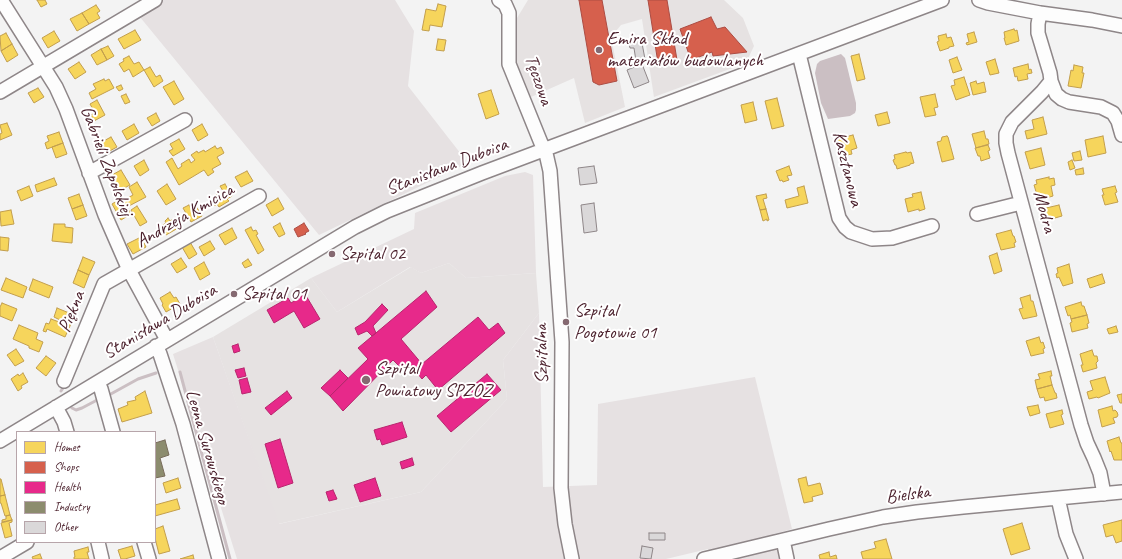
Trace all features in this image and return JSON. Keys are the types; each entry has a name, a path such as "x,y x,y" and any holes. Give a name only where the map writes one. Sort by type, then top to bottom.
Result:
{"street":[{"name":"Gabrieli Zapolskiej","path":"1,0 56,87 66,109 105,215 162,343"},
{"path":"0,92 155,0"},
{"name":"Tęczowa","path":"499,0 505,4 509,13 509,64 541,143 545,149"},
{"name":"Stanisława Duboisa","path":"16,431 355,227 386,211 545,149 942,0"},
{"path":"979,0 1040,13 1092,20 1122,26"},
{"path":"1040,13 1038,33 1056,94 1069,102 1100,107 1113,113 1118,121 1122,135"},
{"name":"Kasztanowa","path":"799,54 839,218 845,227 851,232 872,239 892,238 932,226"},
{"name":"Modra","path":"1051,81 1012,122 1006,134 1008,153 1081,425 1100,473 1104,494"},
{"path":"89,174 185,120"},
{"name":"Szpitalna","path":"545,149 550,171 562,342 561,488 566,532 572,559"},
{"name":"Andrzeja Kmicica","path":"129,270 259,196"},
{"path":"977,214 1021,203"},
{"name":"Piękna","path":"64,381 104,284 129,270"},
{"name":"Leona Surowskiego","path":"162,343 160,354 183,424 219,559"},
{"path":"98,382 113,431"},
{"path":"56,407 67,431"},
{"name":"Stanisława Duboisa","path":"0,441 16,431"},
{"name":"Bielska","path":"704,559 883,517 917,512 1122,492"},
{"path":"1058,498 1066,534 1076,559"},
{"path":"783,540 787,559"},
{"path":"7,557 26,543"},
{"path":"98,543 102,559"},
{"path":"144,543 149,559"}],"shaded area":[{"path":"156,0 395,0 414,31 408,86 468,163 319,235 135,11"},
{"path":"528,0 724,0 743,18 754,46 746,63 654,97 642,19 621,25 611,37 625,107 585,123 574,78 531,97 516,61 517,18"},
{"path":"841,54 845,58 856,103 856,110 855,113 850,116 828,119 821,103 815,73 817,64 820,61"},
{"path":"525,172 533,175 536,273 466,278 449,263 421,273 410,267 337,312 311,278 414,229 415,213 505,176"},
{"name":"Szpital Powiatowy SPZOZ","path":"449,263 466,278 536,273 539,313 503,360 507,399 421,492 278,524 213,337 311,278 337,312 411,267 421,273"},
{"path":"539,313 543,487 597,485 598,404 755,377 792,529 774,534 780,559 709,559 708,549 666,559 237,559 173,354 213,337 279,524 421,492 507,399 503,360"}],"building: Homes":[{"path":"37,0 45,0 47,4 41,7"},
{"path":"438,4 446,6 442,27 430,25 429,31 422,30 426,9 436,11"},
{"path":"96,5 100,11 97,13 100,18 89,24 82,13"},
{"path":"82,13 89,24 77,31 70,19"},
{"path":"1014,29 1015,31 1017,30 1019,41 1006,45 1004,32"},
{"path":"135,30 141,40 124,49 118,39"},
{"path":"54,31 60,41 48,48 42,38"},
{"path":"974,32 977,42 967,45 966,43 969,42 967,34"},
{"path":"6,33 12,44 1,51 0,36"},
{"path":"946,34 947,38 951,37 954,46 940,51 937,42 939,41 938,36"},
{"path":"438,39 446,40 444,51 436,50"},
{"path":"12,44 18,55 7,62 1,51"},
{"path":"108,46 114,56 107,60 101,49"},
{"path":"101,49 107,60 97,65 91,55"},
{"path":"859,54 865,79 857,81 851,56"},
{"path":"129,56 134,64 139,62 144,70 133,77 129,69 124,72 119,64 124,61 123,59"},
{"path":"957,57 962,70 953,73 949,60"},
{"path":"995,59 999,73 990,75 986,62"},
{"path":"79,62 86,72 75,79 68,69"},
{"path":"1028,64 1029,70 1031,69 1032,73 1027,74 1028,79 1018,81 1017,76 1015,77 1013,68"},
{"path":"1074,65 1083,67 1082,73 1084,73 1081,88 1068,86 1071,70 1073,71"},
{"path":"150,67 156,77 160,75 163,81 154,87 144,70"},
{"path":"964,77 970,95 956,100 951,86 955,85 954,80"},
{"path":"104,79 105,81 109,79 114,88 92,99 89,93 96,89 93,84"},
{"path":"174,81 184,99 174,105 163,87"},
{"path":"976,81 977,84 984,82 986,92 973,95 970,83"},
{"path":"121,85 123,89 119,91 116,87"},
{"path":"38,88 44,97 34,103 28,93"},
{"path":"491,90 499,114 486,119 478,94"},
{"path":"126,94 130,102 125,104 121,96"},
{"path":"935,94 938,107 934,108 936,115 925,117 920,97"},
{"path":"777,98 784,126 772,129 765,101"},
{"path":"97,100 105,115 94,121 91,115 95,113 90,104"},
{"path":"753,102 757,120 745,123 741,105"},
{"path":"887,112 890,123 878,126 875,115"},
{"path":"156,113 160,121 152,126 147,118"},
{"path":"1043,117 1047,134 1027,139 1025,131 1034,129 1032,120"},
{"path":"7,123 12,135 0,140 0,134 2,133 0,125"},
{"path":"134,124 139,133 127,140 122,131"},
{"path":"202,124 208,135 198,141 192,130"},
{"path":"984,131 989,144 976,148 972,134"},
{"path":"59,132 63,143 47,149 45,143 49,141 47,136"},
{"path":"853,135 857,148 851,150 852,154 847,155 846,151 841,152 837,139"},
{"path":"947,136 954,159 942,162 937,142 941,141 942,137"},
{"path":"1103,136 1106,153 1088,157 1085,140"},
{"path":"111,137 117,147 106,153 100,143"},
{"path":"179,139 185,149 173,156 169,151 173,149 170,144"},
{"path":"63,143 67,154 56,158 52,147"},
{"path":"988,145 990,150 988,151 990,158 981,161 975,148"},
{"path":"215,146 217,149 221,147 224,153 217,157 221,164 212,169 214,172 208,176 204,170 179,185 166,162 172,158 178,169 182,166 181,164 189,159 191,163 195,160 191,155 197,151 198,153 204,150 205,152"},
{"path":"1041,148 1045,165 1030,169 1025,152"},
{"path":"1080,151 1082,160 1074,161 1072,153"},
{"path":"911,152 914,163 897,169 893,160 895,159 894,155"},
{"path":"144,160 149,170 140,176 134,166"},
{"path":"1072,160 1075,168 1070,170 1068,162"},
{"path":"789,166 792,175 787,176 789,180 783,182 782,180 780,181 776,171"},
{"path":"1083,168 1084,174 1076,175 1075,170"},
{"path":"121,170 130,185 117,192 112,182 115,180 112,175"},
{"path":"247,171 253,181 241,187 235,177"},
{"path":"1049,177 1049,179 1054,178 1055,185 1051,186 1053,196 1043,199 1041,194 1037,195 1034,185 1037,184 1036,180"},
{"path":"54,178 57,185 37,192 35,185"},
{"path":"137,182 146,197 127,207 131,214 121,220 112,204 123,197 124,200 133,195 129,187"},
{"path":"167,184 176,199 166,205 157,191"},
{"path":"225,184 232,196 227,199 229,201 219,207 217,204 215,206 211,200 223,191 220,186"},
{"path":"29,186 33,196 21,201 17,191"},
{"path":"804,186 808,203 787,208 785,200 799,196 797,188"},
{"path":"1115,186 1117,192 1115,193 1118,202 1105,205 1102,189"},
{"path":"921,192 925,209 908,212 905,199 913,197 912,194"},
{"path":"79,194 83,205 72,209 68,198"},
{"path":"766,194 767,198 763,199 766,209 760,210 756,196"},
{"path":"278,198 284,209 272,216 266,205"},
{"path":"83,205 87,216 76,220 72,209"},
{"path":"189,205 191,209 196,206 202,216 191,222 183,208"},
{"path":"1059,205 1062,216 1048,220 1046,208"},
{"path":"137,206 147,222 140,226 131,210"},
{"path":"766,209 769,220 767,221 767,219 763,221 760,210"},
{"path":"11,210 14,224 1,226 0,212"},
{"path":"168,218 170,221 173,219 178,228 166,235 161,226 166,223 165,221"},
{"path":"280,223 285,234 279,237 273,227"},
{"path":"54,224 65,224 65,227 73,228 72,243 52,241"},
{"path":"251,227 253,231 256,230 258,234 256,235 264,250 258,254 245,230"},
{"path":"232,228 237,238 225,245 219,235"},
{"path":"1011,230 1016,242 1014,243 1015,247 1001,250 996,234"},
{"path":"0,237 9,238 8,251 0,250"},
{"path":"141,237 146,247 133,254 127,244"},
{"path":"210,241 215,249 204,256 199,247"},
{"path":"190,242 197,254 189,259 182,247"},
{"path":"997,253 1002,271 994,274 989,256"},
{"path":"83,257 95,262 89,275 78,270"},
{"path":"181,258 187,267 177,273 171,264"},
{"path":"248,259 252,265 245,268 242,263"},
{"path":"204,262 210,274 200,280 194,268"},
{"path":"1069,264 1073,283 1063,286 1059,277 1057,278 1057,268"},
{"path":"78,270 89,275 84,288 73,283"},
{"path":"1102,274 1105,283 1090,288 1087,279"},
{"path":"6,278 27,287 23,298 1,290"},
{"path":"33,279 53,287 49,298 29,290"},
{"path":"170,292 174,298 176,297 180,304 166,312 160,298"},
{"path":"1030,295 1037,316 1023,319 1019,309 1023,308 1020,298"},
{"path":"1081,302 1087,315 1071,319 1070,315 1068,316 1065,307"},
{"path":"2,303 17,309 12,321 0,316 0,307"},
{"path":"57,308 74,315 70,326 59,322 60,320 54,317"},
{"path":"1087,315 1089,323 1087,324 1088,328 1072,332 1070,323 1072,322 1071,319"},
{"path":"51,319 70,326 65,337 47,329 46,332 43,331 46,323 49,324"},
{"path":"19,325 38,333 36,339 43,342 39,352 13,339"},
{"path":"1116,326 1118,332 1109,334 1107,329"},
{"path":"1039,337 1045,348 1043,349 1044,353 1031,356 1026,341"},
{"path":"16,349 24,361 15,366 7,355"},
{"path":"1092,350 1094,356 1097,356 1097,368 1083,372 1080,354"},
{"path":"46,356 56,363 46,376 36,368"},
{"path":"1051,371 1052,376 1050,376 1052,385 1037,389 1035,380 1040,379 1038,374"},
{"path":"23,373 28,382 21,386 22,388 18,391 11,379 18,374 19,376"},
{"path":"1105,377 1110,393 1098,398 1089,399 1087,392 1093,390 1090,381"},
{"path":"1052,385 1057,398 1045,401 1044,397 1040,398 1037,389"},
{"path":"145,391 152,413 122,422 118,409 128,405 127,402 136,400 135,397"},
{"path":"1122,394 1122,403 1120,403 1117,395"},
{"path":"1038,405 1040,413 1030,416 1027,407"},
{"path":"1112,406 1113,411 1115,410 1118,415 1117,417 1113,418 1115,423 1102,427 1098,410"},
{"path":"1062,410 1063,414 1061,415 1064,424 1050,428 1046,414"},
{"path":"1119,437 1122,443 1122,460 1114,460 1107,441"},
{"path":"806,477 808,486 820,483 823,494 812,497 813,501 804,503 798,479"},
{"path":"178,478 181,488 166,493 163,483"},
{"path":"0,479 5,495 0,496"},
{"path":"5,495 10,515 5,516 0,503 0,496"},
{"path":"177,499 180,509 156,516 156,505"},
{"path":"10,515 12,520 2,522 2,520 6,519 6,516"},
{"path":"12,520 12,522 9,523 12,536 5,538 1,523"},
{"path":"1122,520 1122,541 1116,543 1113,535 1106,537 1103,525"},
{"path":"1022,523 1030,549 1011,555 1003,529"},
{"path":"163,526 170,551 159,554 156,542 156,529"},
{"path":"886,539 892,559 863,559 861,552 876,548 874,542"},
{"path":"132,546 135,556 121,559 118,550"},
{"path":"88,547 89,552 87,552 89,559 74,559 74,551"},
{"path":"829,552 830,557 836,555 837,559 820,559 819,555"},
{"path":"40,554 42,559 33,559 32,557"},
{"path":"193,555 194,559 180,559"}],"building: Shops":[{"name":"Emira Skład materiałów budowlanych","path":"579,0 602,0 617,81 599,85 593,82"},
{"path":"648,0 667,0 677,60 658,63"},
{"path":"711,17 717,29 725,27 747,52 713,56 712,52 691,60 680,29"},
{"path":"304,223 309,231 298,237 294,229"}],"building: Health":[{"path":"426,291 437,307 401,339 422,364 478,317 489,330 498,323 505,333 438,390 426,375 422,379 409,363 402,369 393,360 343,411 330,396 368,359 358,348"},
{"path":"305,294 320,319 304,328 294,311 274,323 267,310 288,298 291,303"},
{"path":"382,304 388,310 373,326 376,333 372,336 367,331 358,335 355,328 365,322"},
{"path":"238,344 240,351 234,353 232,346"},
{"path":"244,368 246,376 238,378 235,370"},
{"path":"340,370 348,378 330,396 321,388"},
{"path":"487,374 501,390 451,432 437,416"},
{"path":"247,378 251,392 242,394 239,380"},
{"path":"287,391 292,398 271,415 265,408"},
{"path":"402,422 407,437 382,445 380,439 377,440 374,430"},
{"path":"280,439 293,483 278,488 265,444"},
{"path":"412,458 414,465 402,469 400,462"},
{"path":"375,478 381,496 360,502 354,485"},
{"path":"333,490 337,499 329,501 326,492"}],"building: Industry":[{"path":"165,440 169,455 160,458 165,476 156,478 156,443"}],"building: Other":[{"path":"641,38 645,59 636,61 634,48 630,48 628,40"},
{"path":"642,64 649,82 634,88 627,70"},
{"path":"594,166 597,183 580,185 578,168"},
{"path":"594,203 597,231 584,233 581,205"},
{"path":"649,533 665,533 665,540 649,540"},
{"path":"642,546 653,548 651,559 640,558"}],"waterway":[{"path":"180,372 230,559"},
{"path":"109,395 138,379 156,373"},
{"path":"61,391 65,385"},
{"path":"72,408 76,410 99,399"}],"place":[{"name":"Emira Skład materiałów budowlanych","path":"599,50"},
{"name":"Szpital 02","path":"332,254"},
{"name":"Szpital 01","path":"234,294"},
{"name":"Szpital Pogotowie 01","path":"566,322"},
{"name":"Szpital Powiatowy SPZOZ","path":"366,380"}]}
